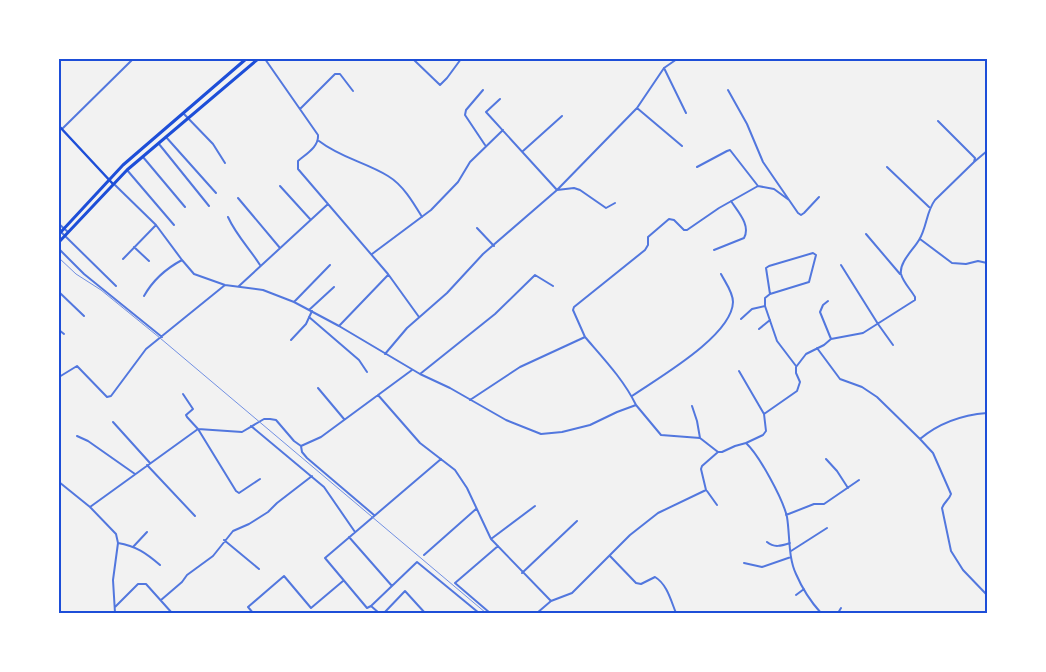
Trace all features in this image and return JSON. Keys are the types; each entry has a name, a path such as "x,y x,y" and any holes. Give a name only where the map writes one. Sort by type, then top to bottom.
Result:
{"main road":[{"path":"60,233 108,179 246,59"},
{"path":"59,242 142,156 258,59"},
{"path":"59,126 113,184"}],"street":[{"path":"62,129 133,59"},
{"path":"265,59 318,136 319,141 333,152 388,176 402,188 422,217"},
{"path":"413,59 440,84 448,78 460,59"},
{"path":"385,354 407,328 557,190 637,108 664,68 678,59"},
{"path":"664,68 686,112"},
{"path":"300,109 335,74 340,74 353,91"},
{"path":"483,90 466,110 465,115 485,145"},
{"path":"728,90 747,124 763,162 798,213 800,215 804,213 819,197"},
{"path":"500,99 486,112 557,190"},
{"path":"637,108 682,146"},
{"path":"183,112 213,144 225,163"},
{"path":"523,151 562,116"},
{"path":"938,121 975,158 974,162"},
{"path":"372,254 422,217 458,182 470,162 485,145 503,130"},
{"path":"165,136 216,193"},
{"path":"319,141 316,146 298,161 296,165 298,169 372,254 419,317"},
{"path":"158,142 209,206"},
{"path":"697,167 730,150 758,186"},
{"path":"901,276 906,259 920,239 930,207 987,151"},
{"path":"142,156 185,207"},
{"path":"887,167 930,207"},
{"path":"127,170 174,225"},
{"path":"113,184 156,225 194,274 225,285 263,290 294,302 340,326 412,370 506,420 542,434 562,432 590,425 616,412 636,405"},
{"path":"280,186 311,220"},
{"path":"718,452 700,438 661,435 636,405 632,396 601,355 585,337 573,310 574,307 645,250 648,245 648,236 671,218 684,230 687,230 758,186 774,189 789,200"},
{"path":"557,190 574,188 580,190 606,208 615,203"},
{"path":"238,198 280,248"},
{"path":"714,250 744,238 747,232 747,227 731,201"},
{"path":"238,286 328,204"},
{"path":"228,217 234,229 248,246 260,266"},
{"path":"59,224 116,286"},
{"path":"123,259 156,225"},
{"path":"477,228 494,246"},
{"path":"60,233 67,234"},
{"path":"796,367 806,354 831,339 863,333 915,300 915,297 901,276 866,234"},
{"path":"920,239 952,263 966,264 978,261 987,263"},
{"path":"134,247 149,261"},
{"path":"59,249 84,274 162,337"},
{"path":"764,414 797,391 800,382 796,373 796,367 777,341 765,306 765,298 770,294 809,282 816,255 813,253 766,268 770,294"},
{"path":"144,296 148,288 169,267 182,260"},
{"path":"294,302 330,265"},
{"path":"841,265 893,345"},
{"path":"340,326 388,274"},
{"path":"632,396 694,353 724,326 731,312 733,302 731,292 721,274"},
{"path":"420,374 494,314 535,275 553,286"},
{"path":"59,377 77,366 106,397 112,396 146,349 225,285"},
{"path":"309,310 334,287"},
{"path":"59,289 60,293 84,316"},
{"path":"828,301 823,305 820,312 831,339"},
{"path":"741,319 752,309 765,306"},
{"path":"291,340 306,324 312,311"},
{"path":"309,317 360,360 367,372"},
{"path":"759,329 770,320"},
{"path":"59,330 64,334"},
{"path":"470,400 520,367 585,337"},
{"path":"817,348 840,379 862,387 877,397 933,453 951,494 942,508 951,551 963,570 987,595"},
{"path":"301,446 321,437 412,370"},
{"path":"717,505 706,490 702,466 718,452 746,443 763,435 766,431 764,414 739,371"},
{"path":"318,388 344,419"},
{"path":"183,394 193,409 186,415 198,429 239,493 260,479"},
{"path":"378,395 420,443 455,470 491,539 551,601"},
{"path":"692,406 698,421 700,438"},
{"path":"920,439 933,428 970,414 987,412"},
{"path":"90,507 198,429 242,432 264,419 276,420 294,441 301,446 302,452 307,458 374,515"},
{"path":"113,422 150,463"},
{"path":"251,426 324,487 355,532"},
{"path":"77,436 88,441 134,474"},
{"path":"746,443 752,448 759,460 786,515 795,573 812,602 821,613"},
{"path":"440,459 325,558 367,608 417,562 479,613"},
{"path":"826,459 837,471 848,488"},
{"path":"147,465 194,516"},
{"path":"161,600 182,582 186,575 212,556 233,531 268,512 312,476"},
{"path":"786,515 814,504 824,504 859,480"},
{"path":"59,482 90,507 116,534 118,543 113,580 115,613"},
{"path":"537,613 551,601 572,593 630,535 658,513 706,490"},
{"path":"491,539 535,506"},
{"path":"424,555 476,509"},
{"path":"522,573 577,521"},
{"path":"791,551 827,528"},
{"path":"134,547 147,532"},
{"path":"349,537 392,586"},
{"path":"224,540 259,568"},
{"path":"767,542 771,546 790,543"},
{"path":"118,543 144,552 160,565"},
{"path":"490,613 455,582 498,546"},
{"path":"610,556 636,583 641,584 655,577 658,578 668,591 676,613"},
{"path":"744,562 762,567 791,557"},
{"path":"253,613 248,607 284,576 311,608 343,581"},
{"path":"115,607 138,584 146,584 172,613"},
{"path":"796,595 804,589"},
{"path":"384,613 405,591 425,613"},
{"path":"371,606 379,613"},
{"path":"838,613 841,608"}],"railway":[{"path":"59,258 76,274 101,290 160,338 486,613"}]}
